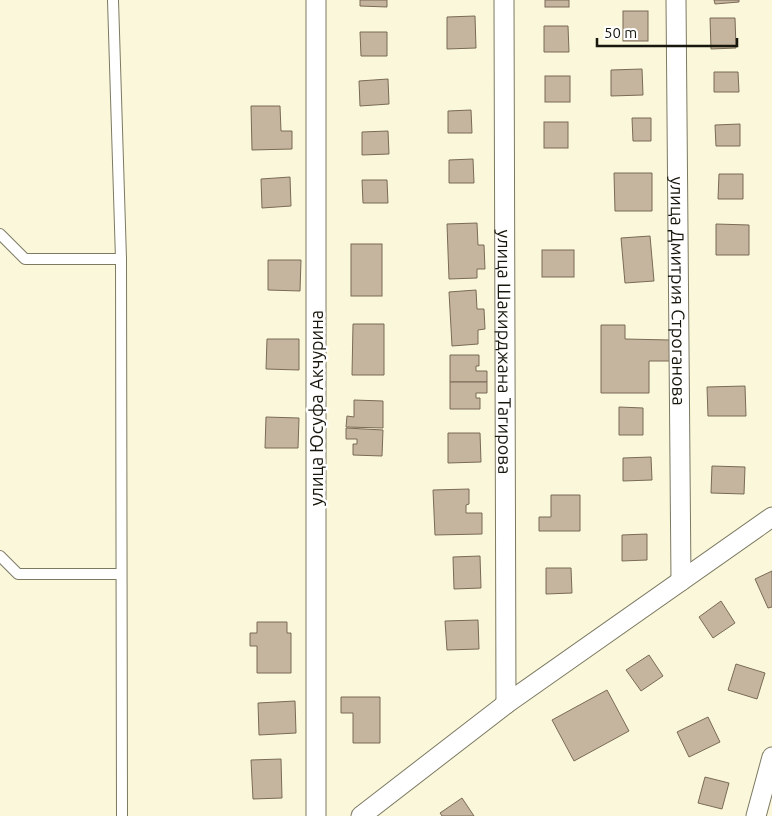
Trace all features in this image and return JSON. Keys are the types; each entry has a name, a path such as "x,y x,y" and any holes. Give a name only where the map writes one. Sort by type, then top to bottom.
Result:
{"street":[{"name":"улица Юсуфа Акчурина","path":"316,0 316,816"},
{"name":"улица Шакирджана Тагирова","path":"504,0 506,704"},
{"name":"улица Дмитрия Строганова","path":"676,0 681,581"},
{"path":"360,816 506,704 772,517"},
{"path":"756,816 772,757"}],"lane":[{"path":"113,0 120,259 122,816"},
{"path":"0,234 25,259 120,259"},
{"path":"0,556 18,574 121,574"}],"building":[{"path":"360,0 387,0 387,7 360,6"},
{"path":"545,0 569,0 569,7 545,7"},
{"path":"714,0 739,0 739,2 715,4"},
{"path":"623,11 648,11 648,41 623,41"},
{"path":"475,16 476,48 447,49 447,17"},
{"path":"710,18 735,18 736,48 711,49"},
{"path":"544,26 568,26 569,52 544,52"},
{"path":"360,32 387,32 387,56 361,56"},
{"path":"642,69 643,95 611,96 611,70"},
{"path":"714,72 738,72 739,92 714,92"},
{"path":"545,76 570,76 570,102 545,102"},
{"path":"388,79 389,104 360,106 359,81"},
{"path":"251,106 280,106 281,131 292,131 292,149 252,150"},
{"path":"471,110 472,133 448,133 448,111"},
{"path":"632,118 651,118 651,141 633,141"},
{"path":"544,122 568,122 568,148 544,148"},
{"path":"740,124 740,146 716,146 715,125"},
{"path":"388,131 389,154 362,155 362,132"},
{"path":"473,159 474,183 449,183 449,160"},
{"path":"614,173 652,173 652,211 615,211"},
{"path":"719,174 743,174 743,199 718,199"},
{"path":"290,177 291,206 262,208 261,179"},
{"path":"362,180 387,180 388,203 363,203"},
{"path":"477,223 478,245 484,245 485,269 477,269 477,278 449,279 447,224"},
{"path":"716,224 749,225 749,255 716,255"},
{"path":"650,236 654,281 625,283 621,238"},
{"path":"351,244 382,244 382,296 351,296"},
{"path":"542,250 574,250 574,277 542,277"},
{"path":"268,260 301,260 300,291 268,290"},
{"path":"476,290 477,309 484,309 485,329 478,330 478,344 452,346 449,292"},
{"path":"353,324 384,324 384,375 352,375"},
{"path":"601,325 625,325 625,339 670,340 671,361 649,361 649,393 601,393"},
{"path":"267,339 299,339 299,370 266,369"},
{"path":"450,355 479,355 479,366 476,366 476,371 487,371 487,382 450,382"},
{"path":"450,382 487,382 487,393 476,393 476,398 480,398 480,409 450,409"},
{"path":"745,386 746,416 708,416 707,387"},
{"path":"354,400 383,401 383,428 346,427 347,416 354,417"},
{"path":"619,407 643,408 643,435 619,435"},
{"path":"266,417 299,418 298,448 265,448"},
{"path":"346,428 383,430 382,456 353,455 353,444 357,444 357,439 346,439"},
{"path":"448,433 480,433 481,462 448,463"},
{"path":"651,457 652,480 623,481 623,458"},
{"path":"712,466 745,467 744,494 711,493"},
{"path":"469,489 469,504 466,505 466,513 482,513 482,534 435,535 433,490"},
{"path":"551,495 580,495 580,531 539,531 539,517 551,517"},
{"path":"647,534 647,560 622,561 622,535"},
{"path":"480,556 481,588 454,589 453,557"},
{"path":"546,568 571,568 572,593 546,594"},
{"path":"772,571 772,607 768,608 755,579"},
{"path":"721,601 735,623 713,638 699,617"},
{"path":"478,620 479,649 447,650 445,621"},
{"path":"257,622 287,622 287,633 291,633 291,673 257,673 257,646 250,646 250,633 257,633"},
{"path":"649,655 663,676 641,691 626,670"},
{"path":"736,664 765,673 757,699 728,690"},
{"path":"607,690 629,731 574,761 552,720"},
{"path":"341,697 380,697 380,743 353,743 353,713 341,713"},
{"path":"295,701 296,733 259,735 258,703"},
{"path":"708,717 720,742 689,757 677,732"},
{"path":"281,759 282,798 253,799 251,760"},
{"path":"705,777 729,783 722,809 698,803"},
{"path":"462,798 474,816 442,816 440,813"}]}
